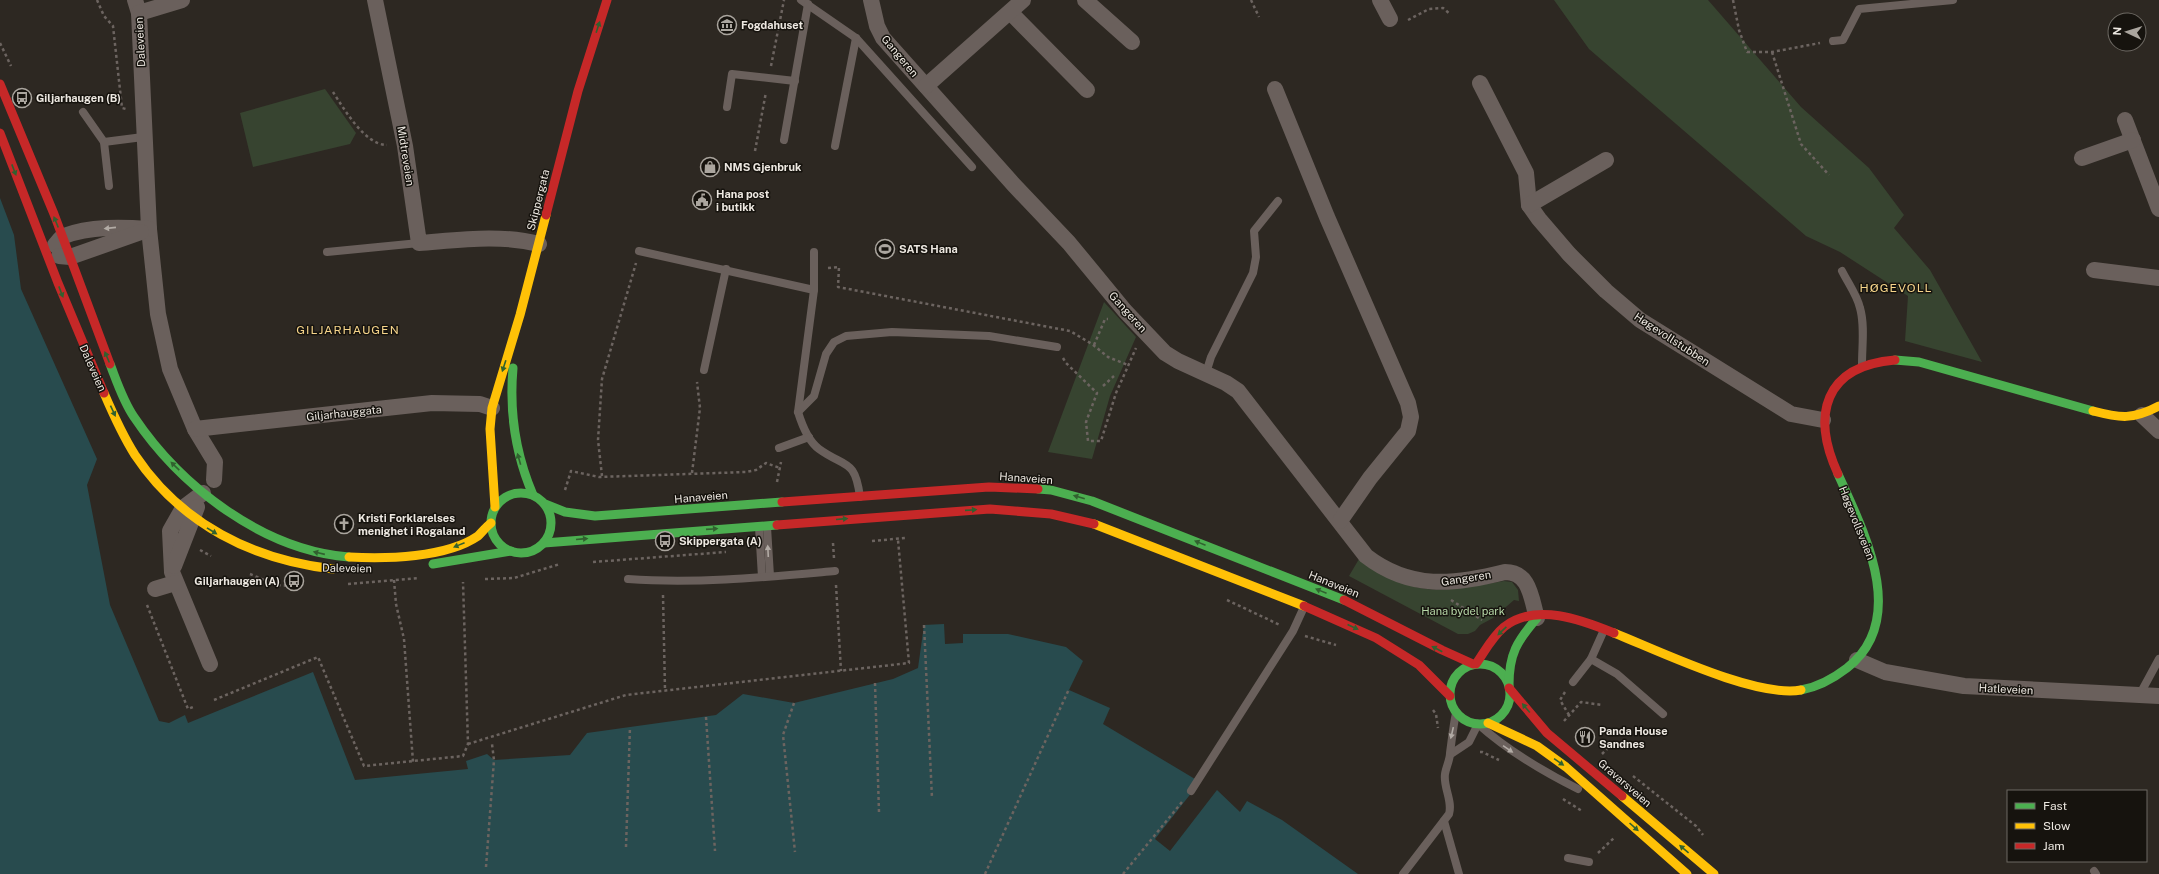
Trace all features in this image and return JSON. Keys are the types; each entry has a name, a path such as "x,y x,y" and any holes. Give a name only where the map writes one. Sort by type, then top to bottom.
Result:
{"main road":[{"name":"Skippergata","path":"495,507 490,429 492,408 520,315 578,91 607,0"},
{"name":"Skippergata","path":"578,91 592,15"},
{"name":"Daleveien","path":"0,84 70,257 99,338 133,416 168,458 203,493 223,508 261,530 306,550 335,556 386,557 449,548 477,536 491,523"},
{"name":"Daleveien","path":"0,133 47,255 98,377 131,450 168,495 188,513 227,539 263,556 297,564 341,569"},
{"name":"Skippergata","path":"520,315 510,402 517,455 533,495"},
{"name":"Høgevollsveien","path":"1474,664 1499,632 1514,621 1547,615 1562,616 1604,629 1699,668 1766,690 1787,692 1810,689 1837,677 1857,660 1873,630 1879,610 1879,592 1875,568 1828,452 1823,420 1826,404 1842,379 1862,364 1875,360 1902,358 2002,384 2115,417 2142,415 2159,406"},
{"name":"Hanaveien","path":"545,504 565,512 595,516 997,487 1031,488 1070,495 1140,518 1352,603 1382,617 1438,649 1474,664"},
{"path":"516,493 533,495 545,504 550,513 551,524 549,534 544,543 532,551 518,553 511,551 496,540 491,523 495,507 508,496 516,493"},
{"path":"544,543 990,509 1030,509 1087,521 1304,606 1376,638 1399,651 1419,665 1450,696 1456,713 1464,719 1478,724 1488,723 1503,713 1508,706 1508,666 1512,653 1517,643 1537,618"},
{"path":"400,566 453,562 511,551"},
{"path":"1450,696 1453,680 1465,667 1474,664 1492,666 1499,670 1509,686"},
{"name":"Gravarsveien","path":"1509,686 1547,733 1714,874"},
{"path":"1488,723 1536,746 1566,767 1687,874"}],"street":[{"path":"137,7 182,0"},
{"name":"Midtreveien","path":"375,0 405,146 419,243"},
{"name":"Gangeren","path":"871,0 877,26 884,38 926,86 1069,243 1146,333 1172,357 1226,382 1238,391 1366,556 1376,564 1413,579 1431,583 1454,582 1505,572 1513,572 1522,576 1528,587 1537,618"},
{"name":"Gangeren","path":"926,86 1023,0"},
{"path":"1085,0 1132,42"},
{"path":"1380,0 1390,19"},
{"name":"Daleveien","path":"137,7 149,229 158,314 170,369 195,429 215,462 214,480"},
{"path":"1010,12 1087,90"},
{"path":"1480,83 1526,173 1529,205 1606,160"},
{"path":"1275,89 1327,217 1408,403 1411,417 1408,431 1370,478 1340,521"},
{"path":"2125,120 2159,210"},
{"path":"2082,158 2133,140"},
{"name":"Høgevollstubben","path":"1529,205 1569,254 1606,291 1640,320 1791,414 1823,420"},
{"path":"47,255 62,237 114,228 149,229"},
{"path":"47,255 70,257 149,229"},
{"path":"419,243 484,238 522,240 539,244"},
{"path":"2094,270 2159,278"},
{"name":"Giljarhauggata","path":"195,429 432,403 472,404 492,408"},
{"path":"2142,415 2159,430"},
{"path":"203,493 188,513 170,531 174,578 210,664"},
{"path":"155,589 174,578"},
{"name":"Hatleveien","path":"1857,660 1885,672 1964,686 2159,696"}],"lane":[{"path":"1833,41 1843,40 1859,9 1952,0"},
{"path":"784,140 795,80 805,2 856,38 972,167"},
{"path":"835,146 856,38"},
{"path":"726,107 732,74 795,80"},
{"path":"83,112 104,142 109,186"},
{"path":"104,142 143,137"},
{"path":"1206,373 1211,357 1253,273 1256,257 1254,231 1278,201"},
{"path":"327,252 419,243"},
{"path":"639,251 726,269 814,290"},
{"path":"814,252 814,290 798,412 802,426 808,437 818,449 849,464 858,480 860,497"},
{"path":"704,370 726,269"},
{"path":"1842,271 1860,307 1862,317 1862,364"},
{"path":"798,412 814,396 826,354 834,342 846,336 892,332 989,336 1057,347"},
{"path":"781,448 808,437"},
{"path":"763,526 766,577"},
{"path":"628,579 663,581 766,577 835,571"},
{"path":"1191,791 1293,631 1304,606"},
{"path":"1573,682 1591,659 1604,629"},
{"path":"1591,659 1617,674 1663,714"},
{"path":"2140,694 2159,659"},
{"path":"1403,874 1444,821 1450,810 1445,786 1445,774 1450,754 1450,739 1456,713"},
{"path":"1450,754 1469,742 1478,724 1497,741 1527,760 1558,779 1604,802"},
{"path":"1444,821 1459,874"},
{"path":"1568,858 1589,862"}],"path":[{"path":"97,0 104,16 113,26 122,108 143,112"},
{"path":"1251,0 1259,17"},
{"path":"1733,0 1739,30 1748,52 1772,52 1833,41"},
{"path":"1390,19 1394,23 1400,23 1429,9 1436,8 1443,8 1450,14"},
{"path":"1772,52 1801,144 1829,175"},
{"path":"333,92 357,127 379,145 405,146"},
{"path":"602,476 598,440 602,379 639,251"},
{"path":"813,270 839,266 838,287 1070,331 1093,345 1108,357 1128,365"},
{"path":"1057,347 1066,363 1097,393 1086,422 1088,441 1100,441 1116,393 1140,340 1146,333"},
{"path":"1093,345 1096,336"},
{"path":"692,473 700,408 696,377 704,370"},
{"path":"1103,386 1114,376"},
{"path":"777,483 780,468 781,448"},
{"path":"565,491 571,471 584,475 602,476 746,472 756,470 766,463 780,468"},
{"path":"869,541 898,540 911,537"},
{"path":"468,744 626,695 909,663 898,540"},
{"path":"826,543 840,542"},
{"path":"833,543 841,670"},
{"path":"591,562 733,551"},
{"path":"478,579 514,578 568,564"},
{"path":"214,700 318,657 364,766 464,756 468,744 463,579 458,579"},
{"path":"394,580 396,604 404,639 413,762"},
{"path":"663,581 665,690"},
{"path":"1431,583 1441,593 1487,624"},
{"path":"155,589 142,594 188,709 193,708"},
{"path":"1224,599 1293,631 1313,639 1342,647"},
{"path":"924,625 932,798"},
{"path":"875,683 879,812"},
{"path":"985,874 1069,689"},
{"path":"1560,726 1581,702 1602,705"},
{"path":"794,703 783,734 795,852"},
{"path":"1561,703 1569,715"},
{"path":"1432,709 1436,714 1438,733"},
{"path":"706,717 715,851"},
{"path":"626,847 630,727"},
{"path":"486,867 494,760 492,744"},
{"path":"1123,874 1191,791"}],"green space":[{"path":"1554,0 1708,0 1801,107 1869,168 1904,215 1894,228 1930,270 1982,362 1905,341 1908,296 1840,252 1806,236 1589,49"},
{"path":"325,89 356,133 350,144 253,167 240,113"},
{"path":"1104,302 1136,337 1110,396 1092,459 1048,452"},
{"name":"Hana bydel park","path":"1359,559 1379,572 1397,581 1429,589 1462,588 1504,581 1512,582 1518,590 1519,601 1514,600 1493,618 1480,625 1475,631 1468,634 1458,634 1349,576"}],"water":[{"path":"0,198 14,235 21,289 97,459 87,485 110,605 159,721 169,723 185,715 188,723 313,672 355,780 468,769 466,761 487,754 494,760 570,755 587,733 716,715 743,694 794,703 893,679 918,668 924,625 944,624 945,644 963,643 963,634 1008,634 1066,647 1083,661 1069,690 1110,708 1103,724 1200,782 1155,839 1170,851 1217,790 1240,812 1247,801 1282,820 1358,874 0,874"}],"traffic: fast":[{"path":"1895,360 1919,362 2093,411"},
{"path":"110,364 123,398 134,417 153,443 175,467 200,490 227,511 256,528 286,542 317,552 349,557"},
{"path":"513,368 512,401 515,433 522,464 533,495"},
{"path":"1801,690 1826,682 1847,668 1866,648 1876,625 1878,600 1876,574 1859,521 1838,474"},
{"path":"1038,489 1051,490 1092,501 1344,600"},
{"path":"521,493 538,498 546,506 551,523 546,540 538,548 521,553 504,548 496,540 491,523 496,506 504,498 521,493"},
{"path":"545,504 565,512 595,516 782,502"},
{"path":"544,543 777,525"},
{"path":"433,564 511,551"},
{"path":"1509,685 1509,674 1516,648 1519,641 1537,618"},
{"path":"1480,664 1497,669 1505,677 1510,694 1505,711 1497,719 1480,724 1463,719 1455,711 1450,694 1455,677 1463,669 1480,664"}],"traffic: slow":[{"path":"495,507 490,429 492,408 520,315 546,215"},
{"path":"104,393 118,425 135,455 153,479 174,501 197,519 221,534 247,547 275,557 333,569"},
{"path":"2093,411 2119,416 2134,416 2150,411 2159,406"},
{"path":"349,557 380,558 415,556 450,549 478,536 491,523"},
{"path":"1094,524 1304,606"},
{"path":"1614,633 1681,661 1734,680 1759,687 1782,691 1801,690"},
{"path":"1488,723 1537,746 1566,767 1687,874"},
{"path":"1622,796 1714,874"}],"traffic: jam":[{"path":"546,215 578,91 607,0"},
{"path":"0,84 54,214 110,364"},
{"path":"0,133 58,283 104,393"},
{"path":"1838,474 1830,452 1826,432 1825,414 1830,397 1839,383 1852,372 1871,364 1895,360"},
{"path":"782,502 989,487 1038,489"},
{"path":"777,525 990,509 1051,514 1094,524"},
{"path":"1344,600 1442,650 1473,664"},
{"path":"1304,606 1376,638 1419,665 1450,696"},
{"path":"1476,664 1492,640 1504,627 1517,620 1530,616 1544,614 1574,619 1614,633"},
{"path":"1509,688 1547,733 1622,796"}],"place":[{"name":"Fogdahuset","path":"727,25"},
{"name":"Giljarhaugen (B)","path":"22,98"},
{"name":"NMS Gjenbruk","path":"710,167"},
{"name":"Hana post i butikk","path":"702,200"},
{"name":"SATS Hana","path":"885,249"},
{"name":"Kristi Forklarelses menighet i Rogaland","path":"344,524"},
{"name":"Skippergata (A)","path":"665,541"},
{"name":"Giljarhaugen (A)","path":"294,581"},
{"name":"Panda House Sandnes","path":"1585,737"}],"district":[{"name":"HØGEVOLL","path":"1896,288"},
{"name":"GILJARHAUGEN","path":"348,330"}]}
